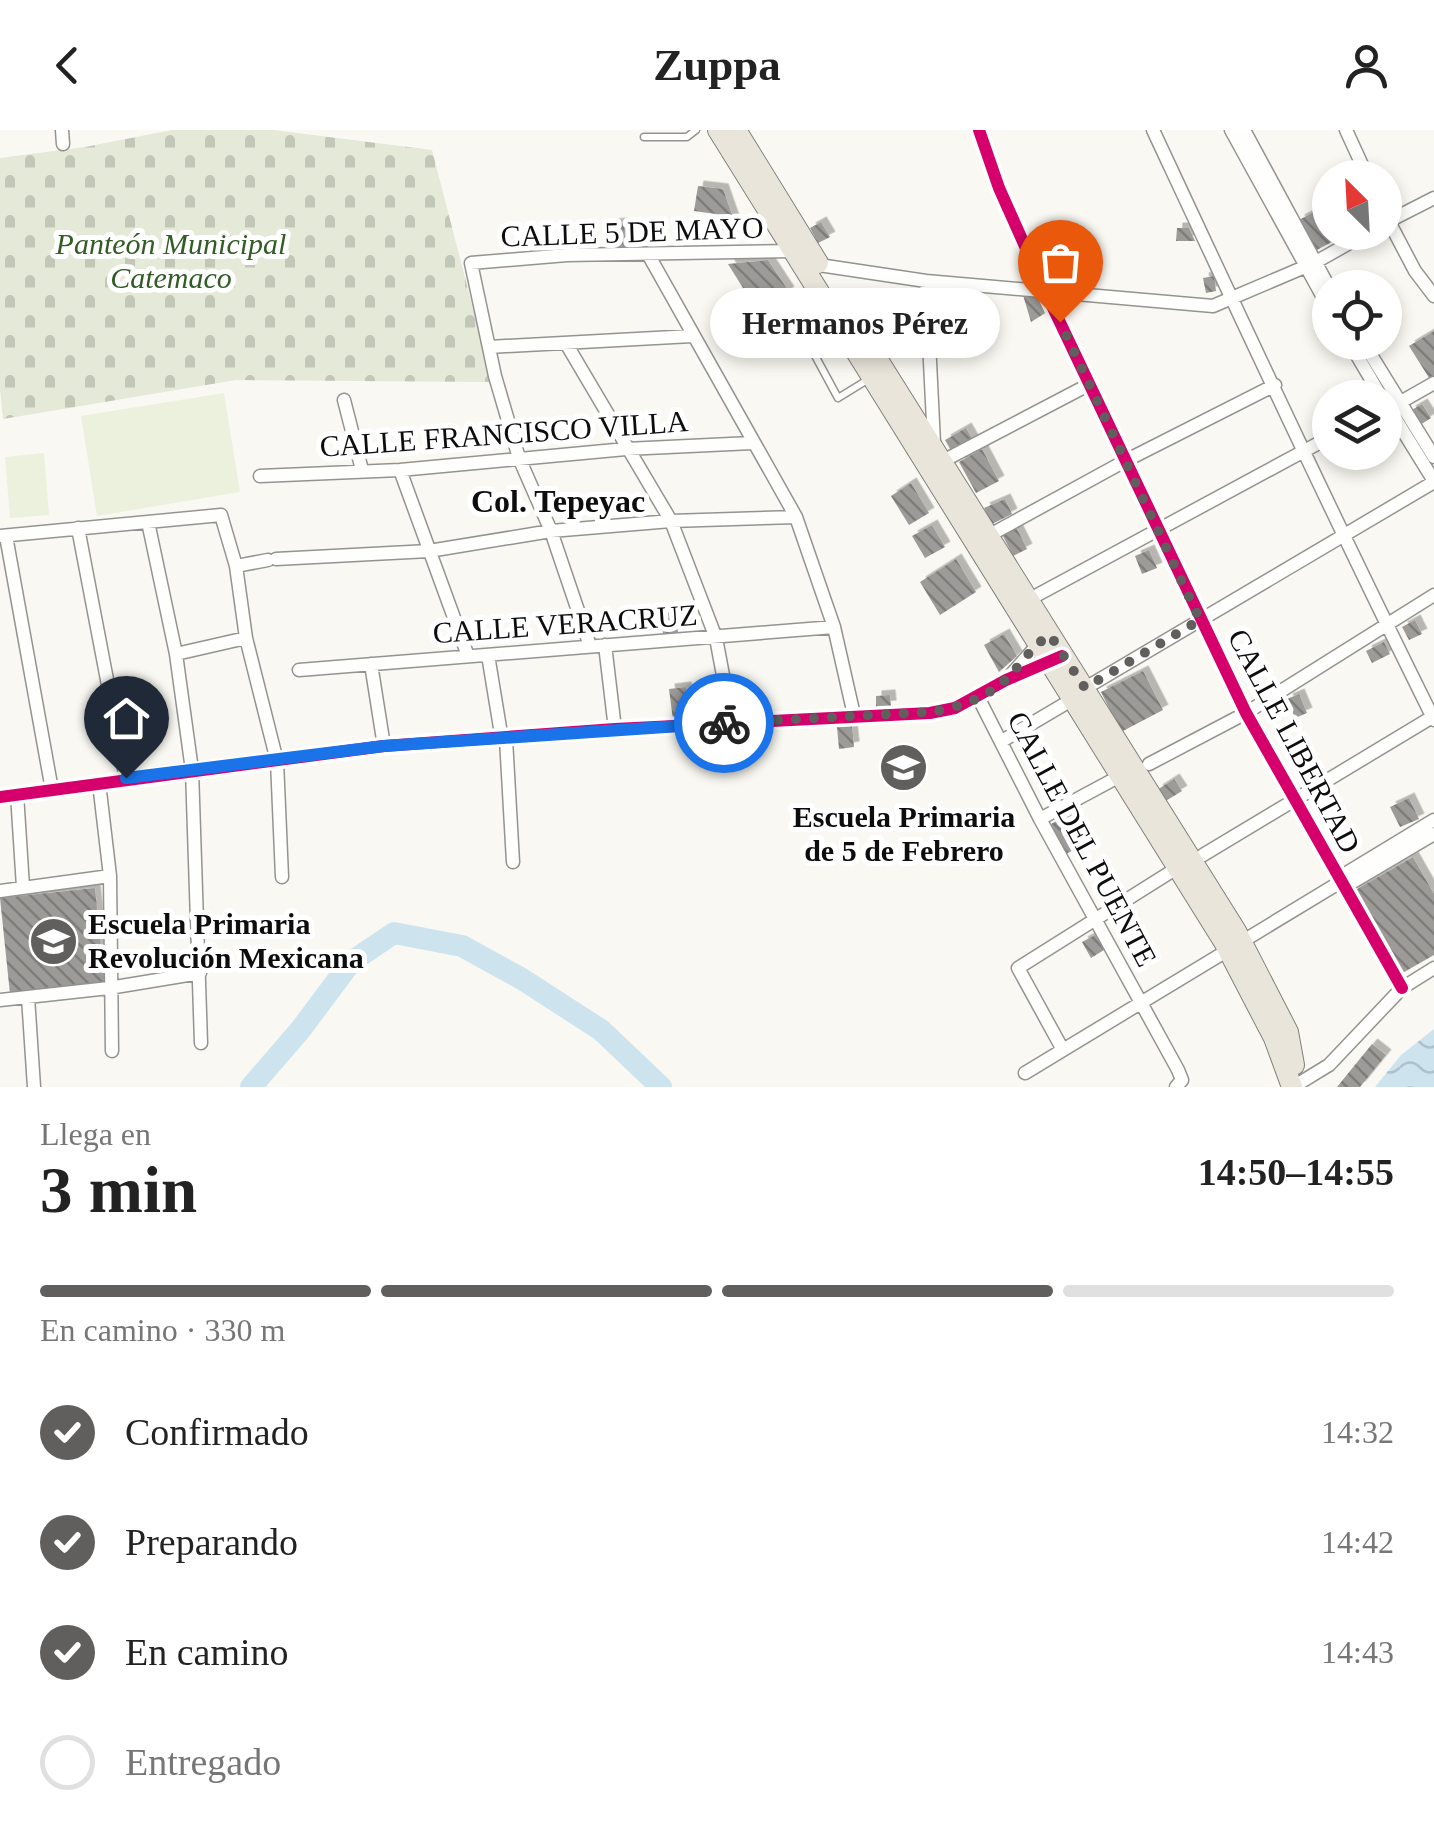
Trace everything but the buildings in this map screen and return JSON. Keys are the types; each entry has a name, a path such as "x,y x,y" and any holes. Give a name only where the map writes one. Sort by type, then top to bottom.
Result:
{"main road":[{"path":"718,130 794,251 828,292 1044,639 1073,696 1103,732 1235,945 1293,1087"},
{"path":"736,130 820,266 828,292"},
{"path":"879,375 938,456 1028,600 1044,639"},
{"path":"1103,732 1120,776 1176,868 1235,945"}],"street":[{"name":"CALLE LIBERTAD","path":"979,130 1044,290 1246,714 1402,988"},
{"path":"1153,130 1433,718 1203,855"},
{"path":"1231,130 1313,270"},
{"path":"1244,130 1312,271"},
{"path":"1346,130 1360,160"},
{"path":"1402,213 1434,198"},
{"path":"1402,249 1434,296"},
{"path":"820,266 926,281 1213,306 1336,250"},
{"name":"CALLE 5 DE MAYO","path":"489,347 471,264 567,255 794,251"},
{"path":"648,254 796,517 834,627 854,715"},
{"path":"926,281 938,456 1090,384"},
{"path":"590,646 551,530 520,458 489,347 692,336"},
{"path":"567,345 670,521 716,638 732,723"},
{"path":"1402,398 1434,383"},
{"path":"988,536 1274,385"},
{"path":"344,400 362,470"},
{"path":"1402,420 1434,457"},
{"path":"1002,741 1434,481 1402,427"},
{"name":"CALLE FRANCISCO VILLA","path":"260,476 400,470 626,449 752,443"},
{"path":"1028,600 1312,446"},
{"path":"400,470 468,656"},
{"path":"52,790 3,536 222,515 236,566 246,638 277,760 282,876"},
{"path":"236,566 272,560 429,551 551,530 796,517"},
{"path":"148,522 176,654 192,770 200,1043"},
{"path":"78,528 126,778"},
{"path":"1148,764 1246,714 1434,595"},
{"name":"CALLE VERACRUZ","path":"299,670 834,627"},
{"path":"176,654 246,638"},
{"path":"1006,680 1044,639"},
{"path":"605,645 616,729"},
{"path":"488,656 504,739 514,862"},
{"path":"0,797 384,746 930,712 955,708 1056,659"},
{"path":"371,664 384,746"},
{"name":"CALLE DEL PUENTE","path":"978,697 1040,819 1178,1070 1182,1080 1176,1087"},
{"path":"1040,819 1120,776"},
{"path":"100,783 110,876 112,1051"},
{"path":"17,794 24,887"},
{"path":"1025,1073 1342,881 1345,874 1434,820"},
{"path":"1342,881 1351,883 1434,834"},
{"path":"1062,1050 1018,968 1176,868"},
{"path":"0,890 110,876"},
{"path":"1293,1087 1329,1065 1402,988 1434,968"},
{"path":"0,1000 200,973"},
{"path":"28,997 34,1087"}],"lane":[{"path":"644,137 687,136 696,130"},
{"path":"828,292 805,338 838,398 879,375"}],"green space":[{"name":"Panteón Municipal Catemaco","path":"172,130 273,130 432,150 492,382 236,380 3,419 0,158"},
{"path":"224,393 240,492 97,516 81,416"},
{"path":"44,453 49,515 10,518 5,457"}],"water":[{"path":"1434,1029 1434,1087 1375,1087 1401,1055"}],"waterway":[{"path":"251,1087 351,962 394,933 462,946 522,979 601,1030 661,1087"}],"cycle path":[{"path":"979,130 999,188 1045,291 1246,713 1402,988"},
{"path":"0,797 384,746 615,729 930,713 955,708 1062,656"}],"way so far":[{"path":"724,723 955,708 1006,680 1038,642 1050,635 1085,688 1200,620 1060,322"}],"place":[{"name":"Hermanos Pérez","path":"1060,322"},
{"name":"Escuela Primaria de 5 de Febrero","path":"904,768"},
{"name":"Escuela Primaria Revolución Mexicana","path":"53,941"}],"district":[{"name":"Col. Tepeyac","path":"558,501"}],"route":[{"path":"126,778 384,746 724,723"}]}
